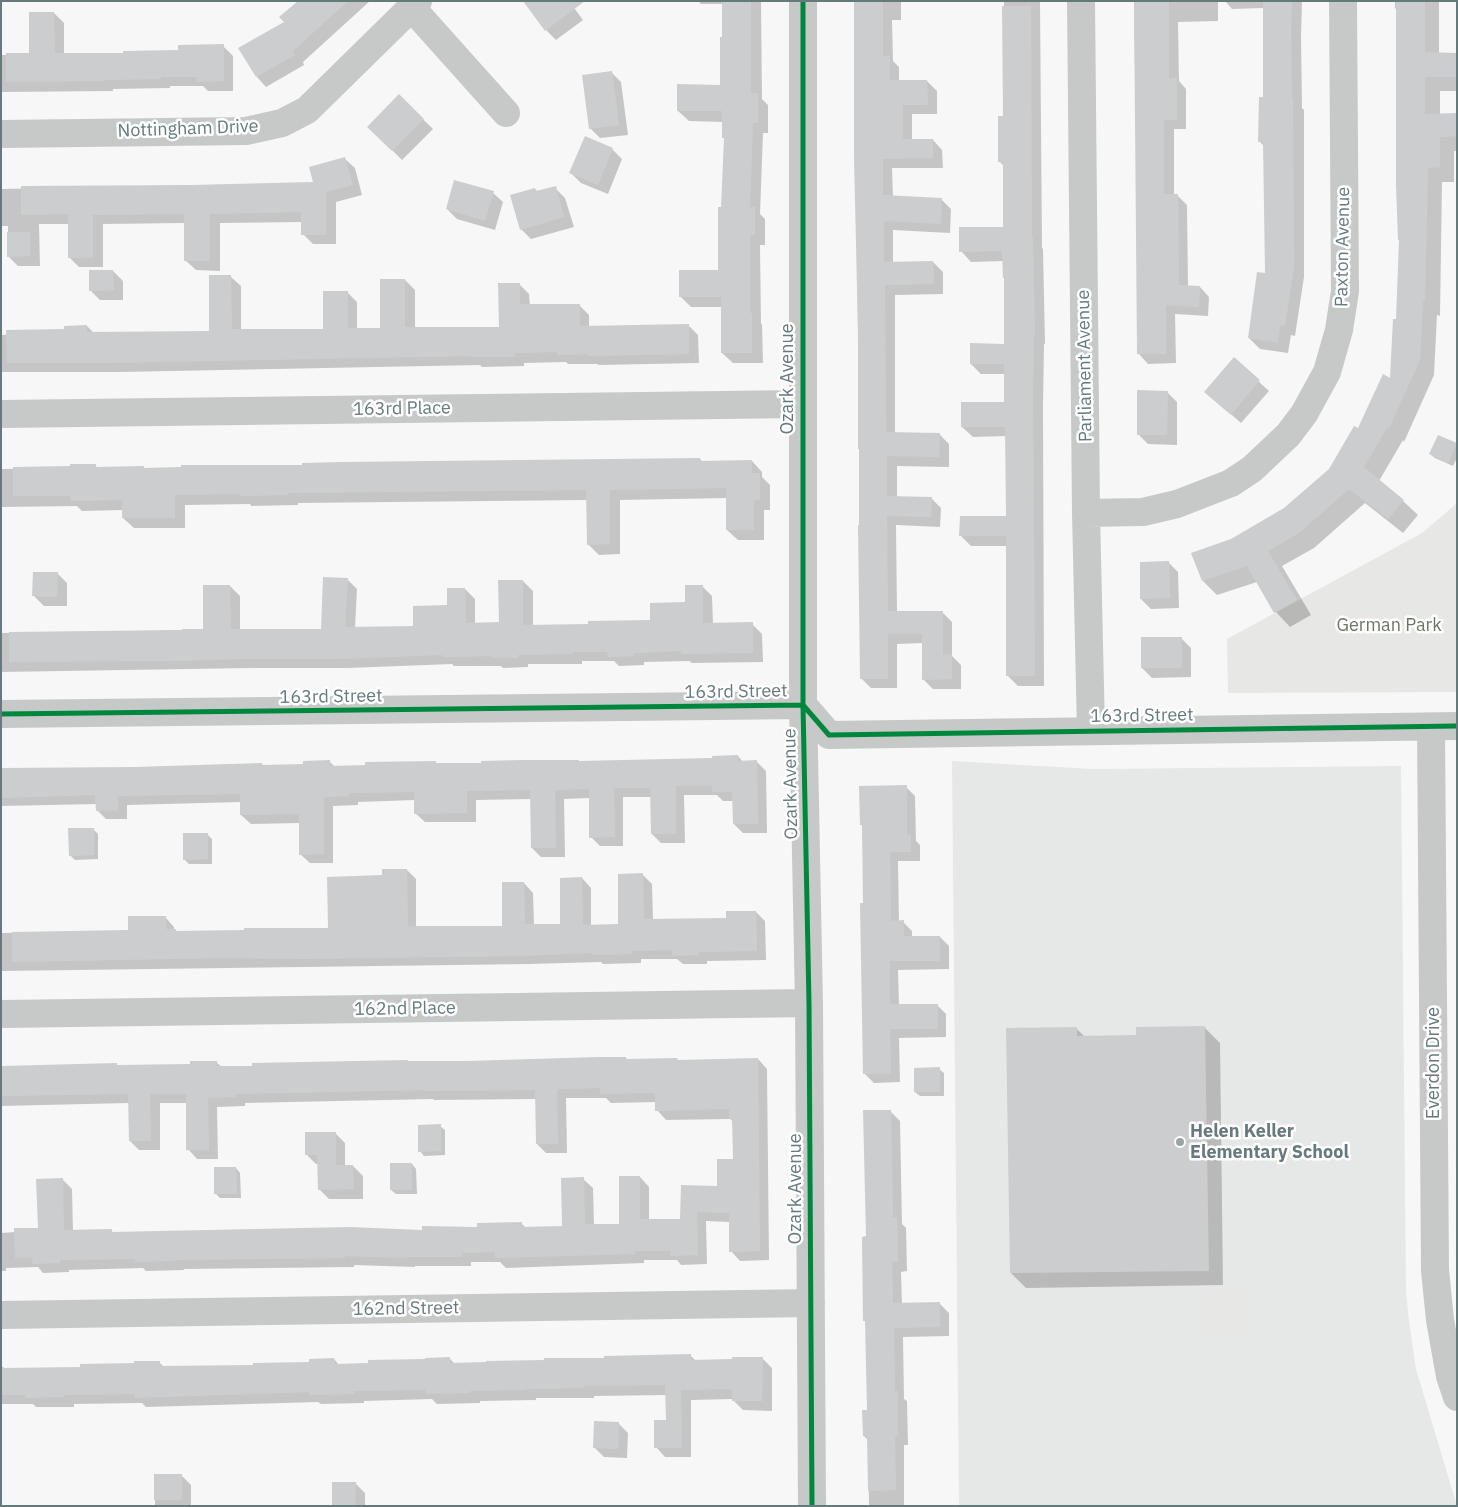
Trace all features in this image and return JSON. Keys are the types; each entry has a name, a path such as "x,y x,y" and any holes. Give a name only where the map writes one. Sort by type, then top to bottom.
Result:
{"street":[{"name":"Ozark Avenue","path":"803,1 803,705 809,1003 812,1506"},
{"name":"Parliament Avenue","path":"1081,1 1086,513 1091,730"},
{"name":"Paxton Avenue","path":"1086,513 1143,512 1177,504 1230,482 1252,469 1288,435 1304,414 1327,372 1339,330 1345,291 1343,1"},
{"path":"415,4 506,113"},
{"name":"Nottingham Drive","path":"1,134 246,131 282,123 307,110 415,4"},
{"name":"163rd Place","path":"1,414 802,404"},
{"name":"163rd Street","path":"1,714 803,705 829,735 1444,726"},
{"name":"Everdon Drive","path":"1444,726 1435,1270 1440,1320 1450,1376 1457,1397"},
{"name":"162nd Place","path":"1,1014 809,1003"},
{"name":"162nd Street","path":"1,1315 811,1303"}],"shaded area":[{"name":"Helen Keller Elementary School","path":"952,761 1093,769 1401,766 1406,1291 1416,1369 1457,1506 959,1506"}],"green space":[{"name":"German Park","path":"1457,503 1457,692 1228,693 1227,639 1422,533"},
{"path":"1249,1290 1253,1295 1253,1331 1251,1335 1207,1335 1204,1332 1203,1295 1207,1291"}],"building":[{"path":"298,1 348,1 293,51 295,55 256,77 238,48 284,22 279,17"},
{"path":"523,1 585,1 545,31"},
{"path":"722,1 751,1 751,93 758,93 758,123 753,123 750,207 755,207 755,235 750,235 752,353 721,353 721,297 679,297 679,270 718,270 718,207 721,207 724,138 722,138 722,111 677,111 677,84 720,85"},
{"path":"854,1 883,1 883,56 890,56 890,80 927,80 928,105 903,105 903,139 933,139 933,158 883,159 883,195 942,198 941,224 884,221 884,262 933,261 934,284 885,285 886,432 940,433 939,457 887,456 887,496 932,497 931,517 887,516 888,611 943,611 943,654 952,654 952,679 922,680 922,634 888,634 888,679 860,679"},
{"path":"1134,1 1169,1 1169,78 1177,78 1177,120 1164,120 1164,194 1178,194 1179,285 1200,286 1199,307 1166,305 1166,354 1137,354"},
{"path":"1263,1 1292,1 1294,266 1285,326 1280,325 1278,343 1248,338 1257,272 1265,273 1263,142 1258,142 1259,97 1263,97"},
{"path":"1396,1 1425,1 1425,52 1457,53 1457,77 1425,77 1425,114 1457,113 1457,136 1440,137 1440,167 1428,168 1425,301 1423,301 1420,360 1389,428 1388,426 1364,467 1404,500 1388,519 1349,489 1299,533 1268,551 1297,600 1274,613 1247,566 1202,581 1191,553 1231,539 1284,508 1329,469 1354,426 1358,428 1383,374 1390,378 1393,319 1396,319 1399,240 1396,185"},
{"path":"1002,6 1031,6 1032,238 1035,334 1033,395 1035,676 1006,676 1006,536 959,536 960,516 1006,516 1005,427 961,427 961,402 1004,402 1004,364 970,364 970,343 1004,344 1002,251 959,252 959,227 1003,227 1003,162 998,162 998,116 1003,116"},
{"path":"29,12 54,12 55,53 123,53 123,51 178,50 178,45 224,44 224,81 196,82 197,77 161,77 161,79 104,81 6,82 6,53 29,53"},
{"path":"612,71 619,125 589,129 582,75"},
{"path":"399,94 424,119 392,151 367,127"},
{"path":"585,136 613,148 598,185 569,173"},
{"path":"345,157 353,185 326,192 326,235 301,235 301,212 210,214 210,261 184,261 184,214 93,215 93,258 68,258 68,214 21,215 21,186 313,182 309,167"},
{"path":"454,180 494,191 485,221 446,209"},
{"path":"556,186 564,217 520,230 510,195 535,188 536,191"},
{"path":"7,232 30,232 30,256 7,257"},
{"path":"89,270 113,270 114,290 89,291"},
{"path":"209,275 231,275 232,329 323,329 323,291 348,291 348,328 380,328 380,279 405,279 405,327 499,327 498,283 520,283 520,304 580,304 580,326 689,324 689,354 587,356 587,354 557,355 557,352 515,353 515,357 470,356 109,363 7,363 6,330 64,329 64,326 87,325 87,332 209,331"},
{"path":"1234,357 1260,380 1231,415 1204,392"},
{"path":"1137,390 1168,391 1167,435 1137,435"},
{"path":"1438,435 1457,443 1448,463 1429,454"},
{"path":"700,458 700,461 752,460 752,473 760,473 760,500 754,500 754,530 726,530 726,488 610,490 610,544 587,545 586,490 288,493 288,495 240,496 239,494 175,495 175,518 122,518 122,500 70,501 70,496 13,496 13,467 96,464 96,467 144,466 144,468 181,467 181,465 302,465 302,463 342,462"},
{"path":"1169,561 1170,598 1140,599 1140,562"},
{"path":"33,572 58,572 57,597 32,596"},
{"path":"323,577 348,578 345,627 413,626 413,606 447,605 447,588 465,588 466,623 499,622 498,580 523,580 523,625 588,624 588,621 650,620 650,603 685,602 685,585 703,585 703,623 753,622 753,653 681,654 681,651 634,653 634,656 608,657 607,652 573,652 573,654 518,655 518,658 492,658 492,656 443,657 443,655 337,659 9,662 9,632 203,629 203,585 230,585 231,629 321,629"},
{"path":"1141,637 1182,637 1182,668 1141,668"},
{"path":"738,755 738,761 757,760 758,824 733,824 732,792 712,792 712,786 676,786 676,834 651,834 650,788 614,788 615,837 589,838 589,789 555,790 556,848 531,848 530,790 467,791 467,813 414,814 414,792 349,793 349,796 324,797 324,854 299,855 299,814 240,815 240,794 118,796 118,810 96,811 95,795 1,798 1,768 134,767 262,763 262,765 303,764 303,761 330,760 330,766 365,765 365,762 436,761 436,763 481,763 481,761 521,760 579,761 712,758 712,756"},
{"path":"907,785 907,835 911,835 911,852 890,852 891,921 904,920 904,936 940,936 940,961 890,961 890,1004 938,1004 938,1029 890,1029 891,1074 863,1074 860,903 863,903 862,825 860,825 859,786"},
{"path":"68,828 94,828 94,855 69,856"},
{"path":"183,833 208,833 208,859 183,860"},
{"path":"382,869 407,869 408,926 502,926 502,882 524,882 525,924 560,924 560,878 582,877 583,925 618,924 618,874 643,873 644,919 726,918 726,911 756,911 757,951 699,952 699,955 672,956 672,950 592,955 592,953 520,956 12,962 12,932 128,930 128,916 166,916 166,929 176,929 176,931 244,930 244,928 328,928 327,877 382,875"},
{"path":"1205,1026 1209,1271 1010,1273 1006,1028 1077,1027 1077,1036 1136,1035 1136,1027"},
{"path":"626,1057 626,1059 677,1058 678,1060 758,1058 760,1251 729,1252 729,1213 697,1212 698,1255 670,1256 670,1251 635,1251 635,1254 495,1258 495,1252 462,1253 462,1257 345,1256 345,1258 135,1262 135,1259 60,1260 60,1263 33,1264 32,1258 15,1258 14,1228 38,1228 36,1179 63,1178 64,1230 112,1229 112,1232 350,1227 422,1230 422,1226 477,1227 477,1223 522,1222 522,1227 562,1226 561,1178 584,1177 585,1224 619,1224 619,1176 640,1176 640,1219 680,1219 681,1185 717,1186 717,1159 733,1159 732,1119 729,1119 729,1109 655,1111 655,1093 600,1094 600,1088 557,1089 558,1144 536,1144 535,1090 236,1094 236,1097 208,1098 209,1150 186,1150 186,1094 150,1094 151,1141 129,1141 128,1094 1,1096 1,1066 117,1063 117,1065 190,1064 190,1061 217,1061 217,1066 252,1066 252,1063 408,1060 467,1061"},
{"path":"940,1067 940,1092 914,1092 914,1068"},
{"path":"863,1110 891,1110 893,1217 897,1217 898,1262 892,1262 893,1303 940,1302 940,1327 894,1328 895,1391 898,1391 898,1436 895,1436 896,1490 868,1491 867,1436 863,1436 862,1410 867,1410 865,1321 863,1321 862,1237 866,1236"},
{"path":"441,1124 441,1151 418,1152 418,1125"},
{"path":"305,1132 336,1132 336,1165 353,1165 354,1189 318,1190 317,1155 305,1155"},
{"path":"390,1163 412,1163 412,1190 390,1190"},
{"path":"214,1167 236,1167 237,1194 214,1194"},
{"path":"691,1354 691,1360 763,1357 762,1401 732,1401 732,1389 681,1390 682,1448 654,1448 654,1420 666,1420 665,1385 584,1386 584,1388 426,1394 425,1390 354,1391 354,1394 309,1395 309,1392 135,1398 135,1394 64,1395 64,1397 25,1398 25,1395 1,1395 1,1368 80,1367 80,1364 134,1363 134,1361 160,1361 160,1366 253,1365 253,1363 309,1362 309,1359 334,1358 335,1364 368,1363 368,1360 450,1357 450,1363"},
{"path":"594,1421 619,1422 618,1449 593,1448"},
{"path":"154,1474 182,1474 182,1500 154,1500"},
{"path":"332,1482 356,1482 355,1506 332,1506"}],"cycle path":[{"path":"803,1 803,705 809,1003 812,1506"},
{"path":"1,714 803,705 829,735 1457,726"}],"place":[{"name":"Helen Keller Elementary School","path":"1180,1142"}]}
